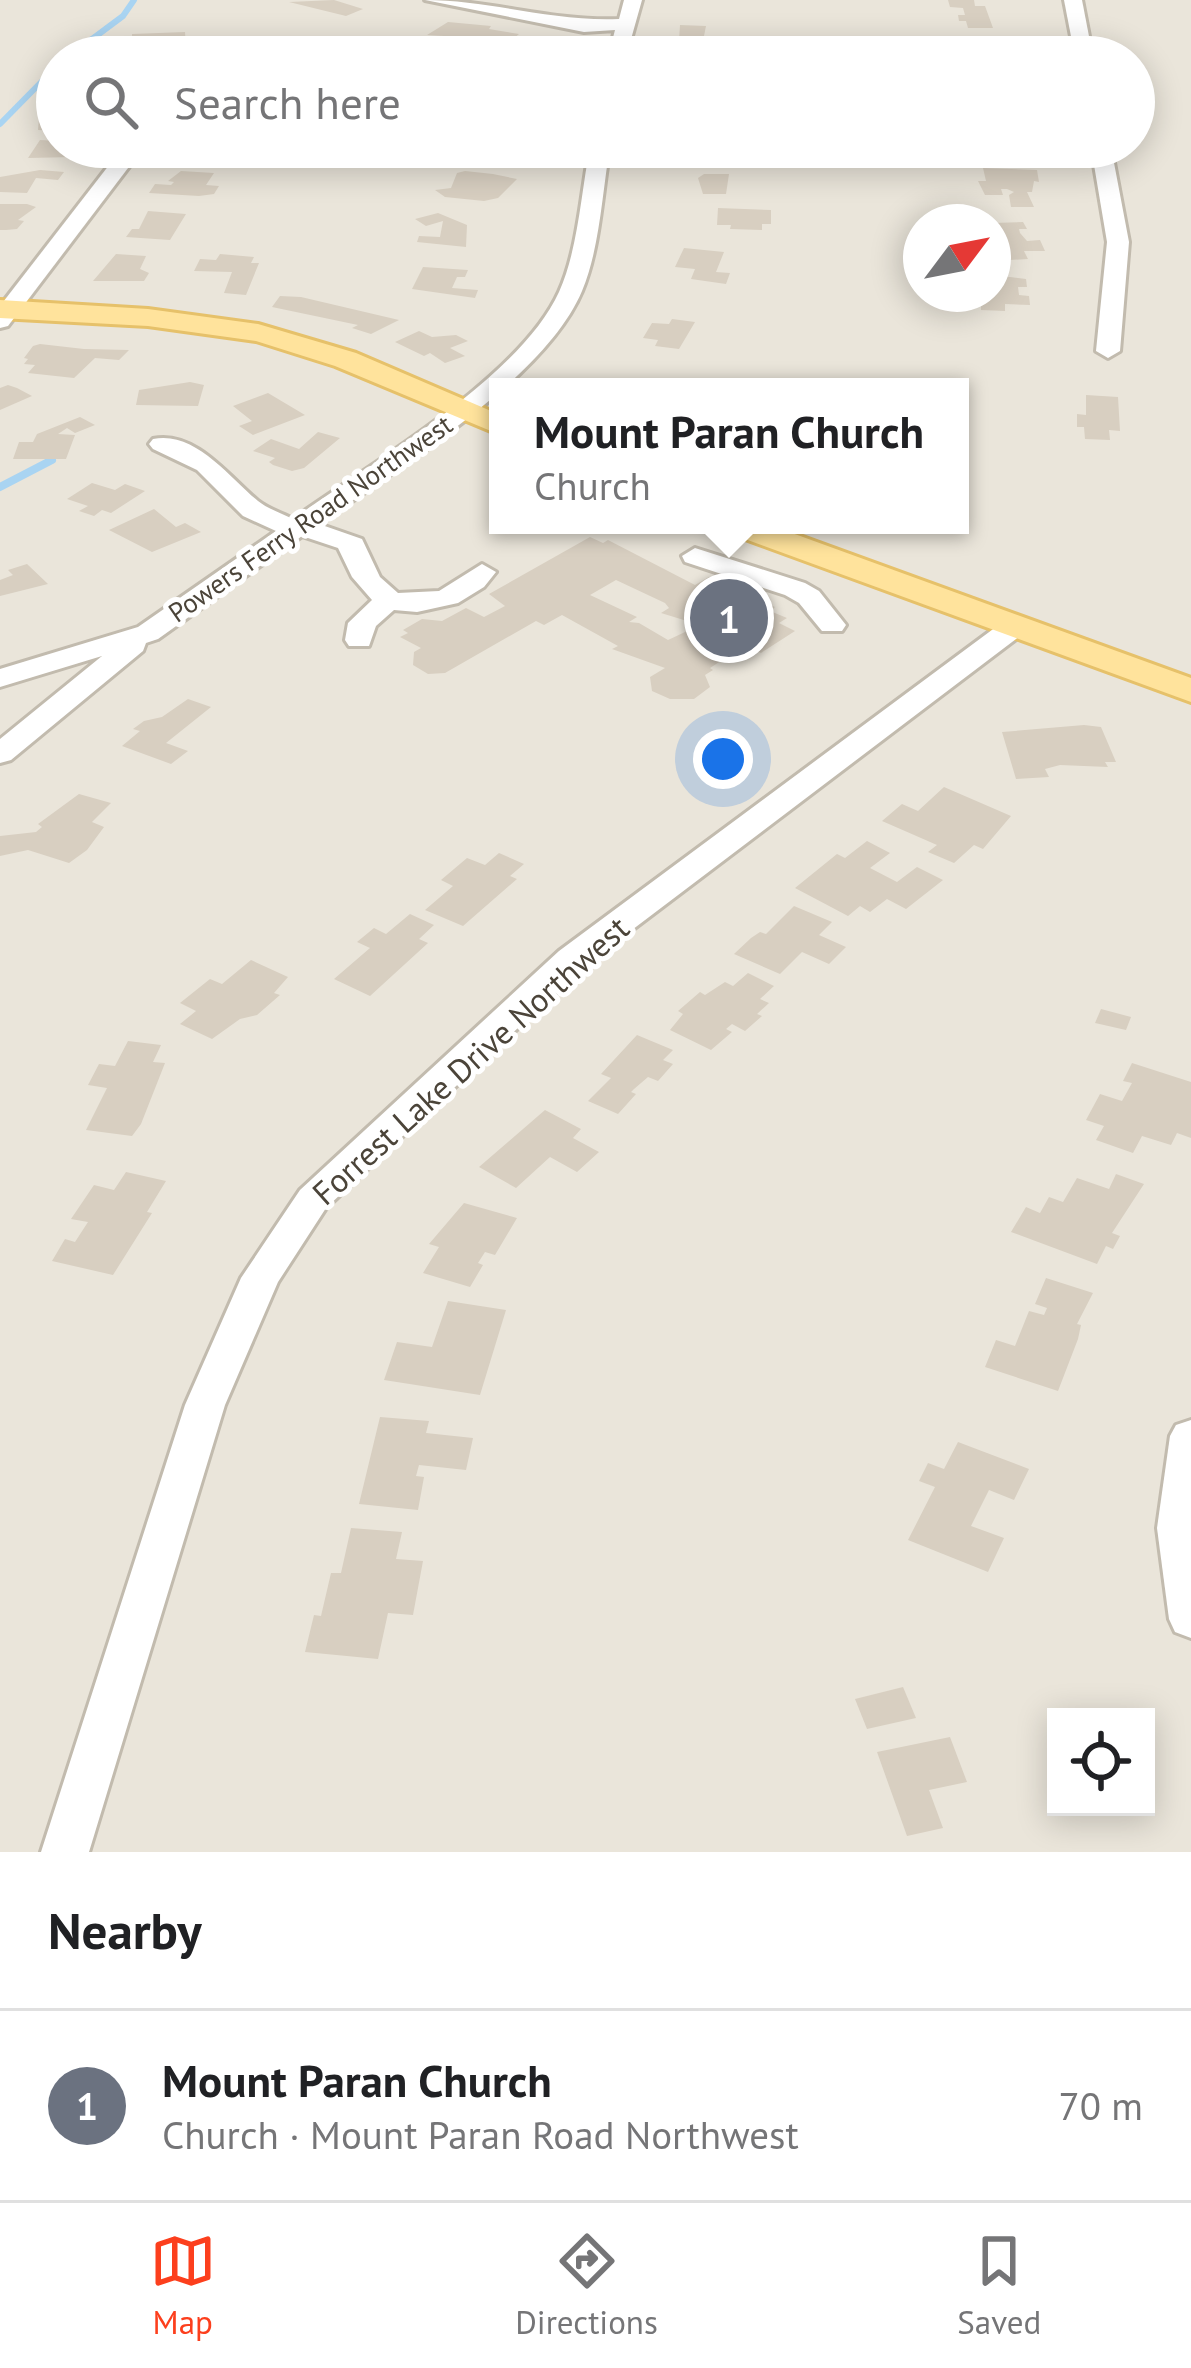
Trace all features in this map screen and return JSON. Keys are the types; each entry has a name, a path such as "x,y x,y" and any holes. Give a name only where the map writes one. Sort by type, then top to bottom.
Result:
{"main road":[{"path":"3,313 178,322 261,333 324,352 489,421"},
{"path":"762,534 1191,691"}],"street":[{"path":"434,0 584,26 626,24"},
{"path":"623,36 634,0"},
{"path":"1073,0 1080,36"},
{"path":"3,313 117,168"},
{"name":"Powers Ferry Road Northwest","path":"500,378 529,353 557,319 573,286 596,168"},
{"path":"1104,168 1118,242 1108,351"},
{"name":"Powers Ferry Road Northwest","path":"0,678 148,633 303,530 489,387"},
{"path":"163,444 206,465 252,510 303,530 336,551 350,550 376,591 389,600 415,602 453,596 466,590 482,572"},
{"path":"695,556 795,589 832,625"},
{"path":"795,589 832,561"},
{"path":"359,640 362,623 389,600"},
{"name":"Forrest Lake Drive Northwest","path":"65,1852 205,1405 260,1277 314,1199 571,959 1014,627"},
{"path":"0,754 148,633"},
{"path":"1191,1436 1182,1467 1177,1533 1191,1619"}],"shaded area":[{"path":"0,0 1191,0 1191,1852 0,1852"}],"building":[{"path":"334,0 363,9 346,16 289,2"},
{"path":"948,0 974,0 975,6 985,6 993,28 968,28 966,21 959,21 958,15 965,15 963,8 950,7"},
{"path":"448,22 519,34 517,36 427,35"},
{"path":"680,25 706,26 704,36 679,36"},
{"path":"185,32 185,36 132,36"},
{"path":"983,168 1037,170 1039,182 1034,181 1032,192 1027,192 1034,207 1011,207 1009,195 1014,192 1007,189 1001,189 1003,195 985,195 978,181 986,181"},
{"path":"40,170 64,172 58,180 36,178 27,193 0,192 0,177"},
{"path":"181,171 214,173 206,185 219,186 214,194 199,196 149,193 155,184 171,185 174,182 168,181"},
{"path":"457,173 517,179 498,198 484,201 445,197 435,190 451,188"},
{"path":"729,174 726,194 703,194 698,178"},
{"path":"0,204 36,207 18,220 24,221 17,229 0,230"},
{"path":"718,208 771,210 771,224 762,224 762,230 730,229 731,225 717,225"},
{"path":"148,211 186,214 170,240 126,237 132,229 139,229"},
{"path":"438,213 467,225 466,247 417,242 419,236 440,237 443,221 426,226 415,219"},
{"path":"1011,222 1023,222 1027,229 1019,229 1020,233 1027,241 1040,240 1045,251 1024,251 1028,259 1011,260"},
{"path":"684,248 724,252 716,272 730,273 726,284 691,279 695,269 675,267"},
{"path":"116,254 146,256 140,269 149,273 144,281 93,281"},
{"path":"220,254 254,257 251,263 259,263 246,295 224,293 232,272 194,271 200,259 216,260"},
{"path":"423,267 468,270 452,288 478,290 475,298 412,289"},
{"path":"1011,277 1026,279 1027,287 1018,287 1019,295 1029,296 1030,305 1011,304"},
{"path":"280,296 399,320 371,334 352,328 358,325 272,307"},
{"path":"672,319 695,322 679,349 655,346 658,340 643,338 652,323 669,324"},
{"path":"419,331 468,341 450,348 465,356 445,363 395,342"},
{"path":"40,344 129,350 119,360 95,358 74,378 28,373 35,365 24,364 28,359 24,358"},
{"path":"190,382 204,385 198,406 136,405 139,390"},
{"path":"8,385 32,396 0,410 0,388"},
{"path":"268,393 305,415 253,435 239,426 252,421 233,406"},
{"path":"1086,395 1118,397 1120,431 1109,430 1110,440 1085,439 1084,427 1077,427 1077,414 1086,415"},
{"path":"80,417 95,425 75,433 67,428 58,434 75,435 66,459 13,459 19,442 33,442 37,434"},
{"path":"318,432 340,438 304,468 292,471 273,465 269,462 275,458 253,451 271,439 299,449"},
{"path":"92,483 115,490 125,484 145,491 111,513 102,510 94,516 79,511 88,506 67,499"},
{"path":"154,509 176,527 185,523 201,532 152,552 109,530"},
{"path":"590,537 603,543 608,540 695,585 709,577 764,594 756,599 775,607 770,611 787,618 779,623 795,631 761,653 715,632 703,639 733,653 710,668 713,670 705,675 710,687 694,699 670,699 652,691 650,677 665,668 612,649 618,646 562,615 544,625 536,621 445,673 428,674 413,665 414,652 421,648 400,637 408,633 403,630 422,619 442,621 466,608 484,617 505,606 489,594","holes":["616,580 669,608 661,613 700,625 668,640 629,622 637,617 590,595"]},
{"path":"27,564 48,584 0,596 0,580 13,575 8,570"},
{"path":"188,699 211,707 166,743 188,751 171,764 122,746 140,731 133,729 144,721 162,717"},
{"path":"1101,727 1116,762 1105,762 1108,767 1060,765 1045,769 1049,777 1016,779 1002,732"},
{"path":"944,787 1011,816 983,849 974,845 954,863 928,852 937,845 882,821 902,804 918,811"},
{"path":"79,794 111,803 92,822 104,827 87,850 69,863 28,850 0,856 0,836 36,832 42,827 38,824"},
{"path":"867,841 890,853 870,868 897,882 917,867 943,880 906,909 887,899 870,912 860,906 848,916 795,888 837,854 845,858"},
{"path":"499,853 524,864 510,876 517,879 463,926 425,910 453,886 441,880 467,858 485,865"},
{"path":"794,906 832,922 819,935 846,947 829,964 802,952 780,974 734,954 760,932 766,934"},
{"path":"410,914 434,925 419,939 428,943 370,996 334,979 370,948 357,942 374,928 386,934"},
{"path":"251,960 288,977 274,993 280,995 257,1015 240,1019 212,1039 180,1024 196,1011 180,1003 210,979 222,984"},
{"path":"748,973 774,986 760,999 769,1003 757,1014 762,1016 745,1031 732,1024 726,1029 732,1032 711,1050 670,1030 683,1014 678,1011 700,992 705,995 725,982 733,986"},
{"path":"1101,1009 1131,1017 1126,1030 1095,1023"},
{"path":"637,1035 673,1050 663,1060 673,1064 658,1081 648,1077 634,1089 631,1092 636,1094 618,1114 588,1101 611,1078 601,1074"},
{"path":"128,1041 161,1045 153,1062 165,1063 141,1124 132,1136 86,1130 107,1088 88,1085 99,1064 115,1066"},
{"path":"1132,1063 1191,1082 1191,1138 1177,1133 1171,1145 1142,1136 1133,1153 1096,1140 1104,1126 1086,1120 1100,1094 1122,1101 1132,1083 1123,1081"},
{"path":"545,1110 581,1129 573,1138 599,1152 577,1172 550,1157 516,1188 479,1167"},
{"path":"126,1172 166,1181 113,1275 52,1261 65,1239 75,1242 88,1222 71,1219 94,1185 114,1190"},
{"path":"1116,1174 1144,1184 1112,1233 1120,1236 1113,1249 1106,1246 1097,1264 1011,1232 1026,1207 1040,1213 1049,1197 1063,1202 1077,1178 1109,1189"},
{"path":"464,1203 517,1218 495,1255 485,1252 470,1287 423,1273 439,1247 429,1244"},
{"path":"1046,1278 1093,1293 1077,1324 1081,1325 1078,1339 1058,1391 985,1367 996,1340 1015,1346 1029,1311 1044,1315 1047,1308 1035,1304"},
{"path":"448,1301 506,1310 480,1395 384,1380 397,1342 432,1347"},
{"path":"380,1417 429,1421 426,1433 473,1438 466,1470 419,1465 416,1476 424,1477 418,1510 359,1504"},
{"path":"958,1442 1029,1469 1014,1500 989,1490 971,1526 1004,1538 988,1572 908,1540 935,1487 919,1481 928,1463 944,1469"},
{"path":"351,1528 402,1532 396,1559 423,1561 413,1615 388,1613 378,1659 305,1652 314,1615 321,1616 331,1573 341,1573"},
{"path":"903,1687 916,1718 867,1729 855,1699"},
{"path":"950,1737 967,1782 929,1790 943,1828 907,1836 877,1752"}],"waterway":[{"path":"96,36 123,16 134,0"},
{"path":"0,124 36,87"},
{"path":"0,487 52,460"}],"place":[{"name":"Mount Paran Church","path":"729,618"}]}
